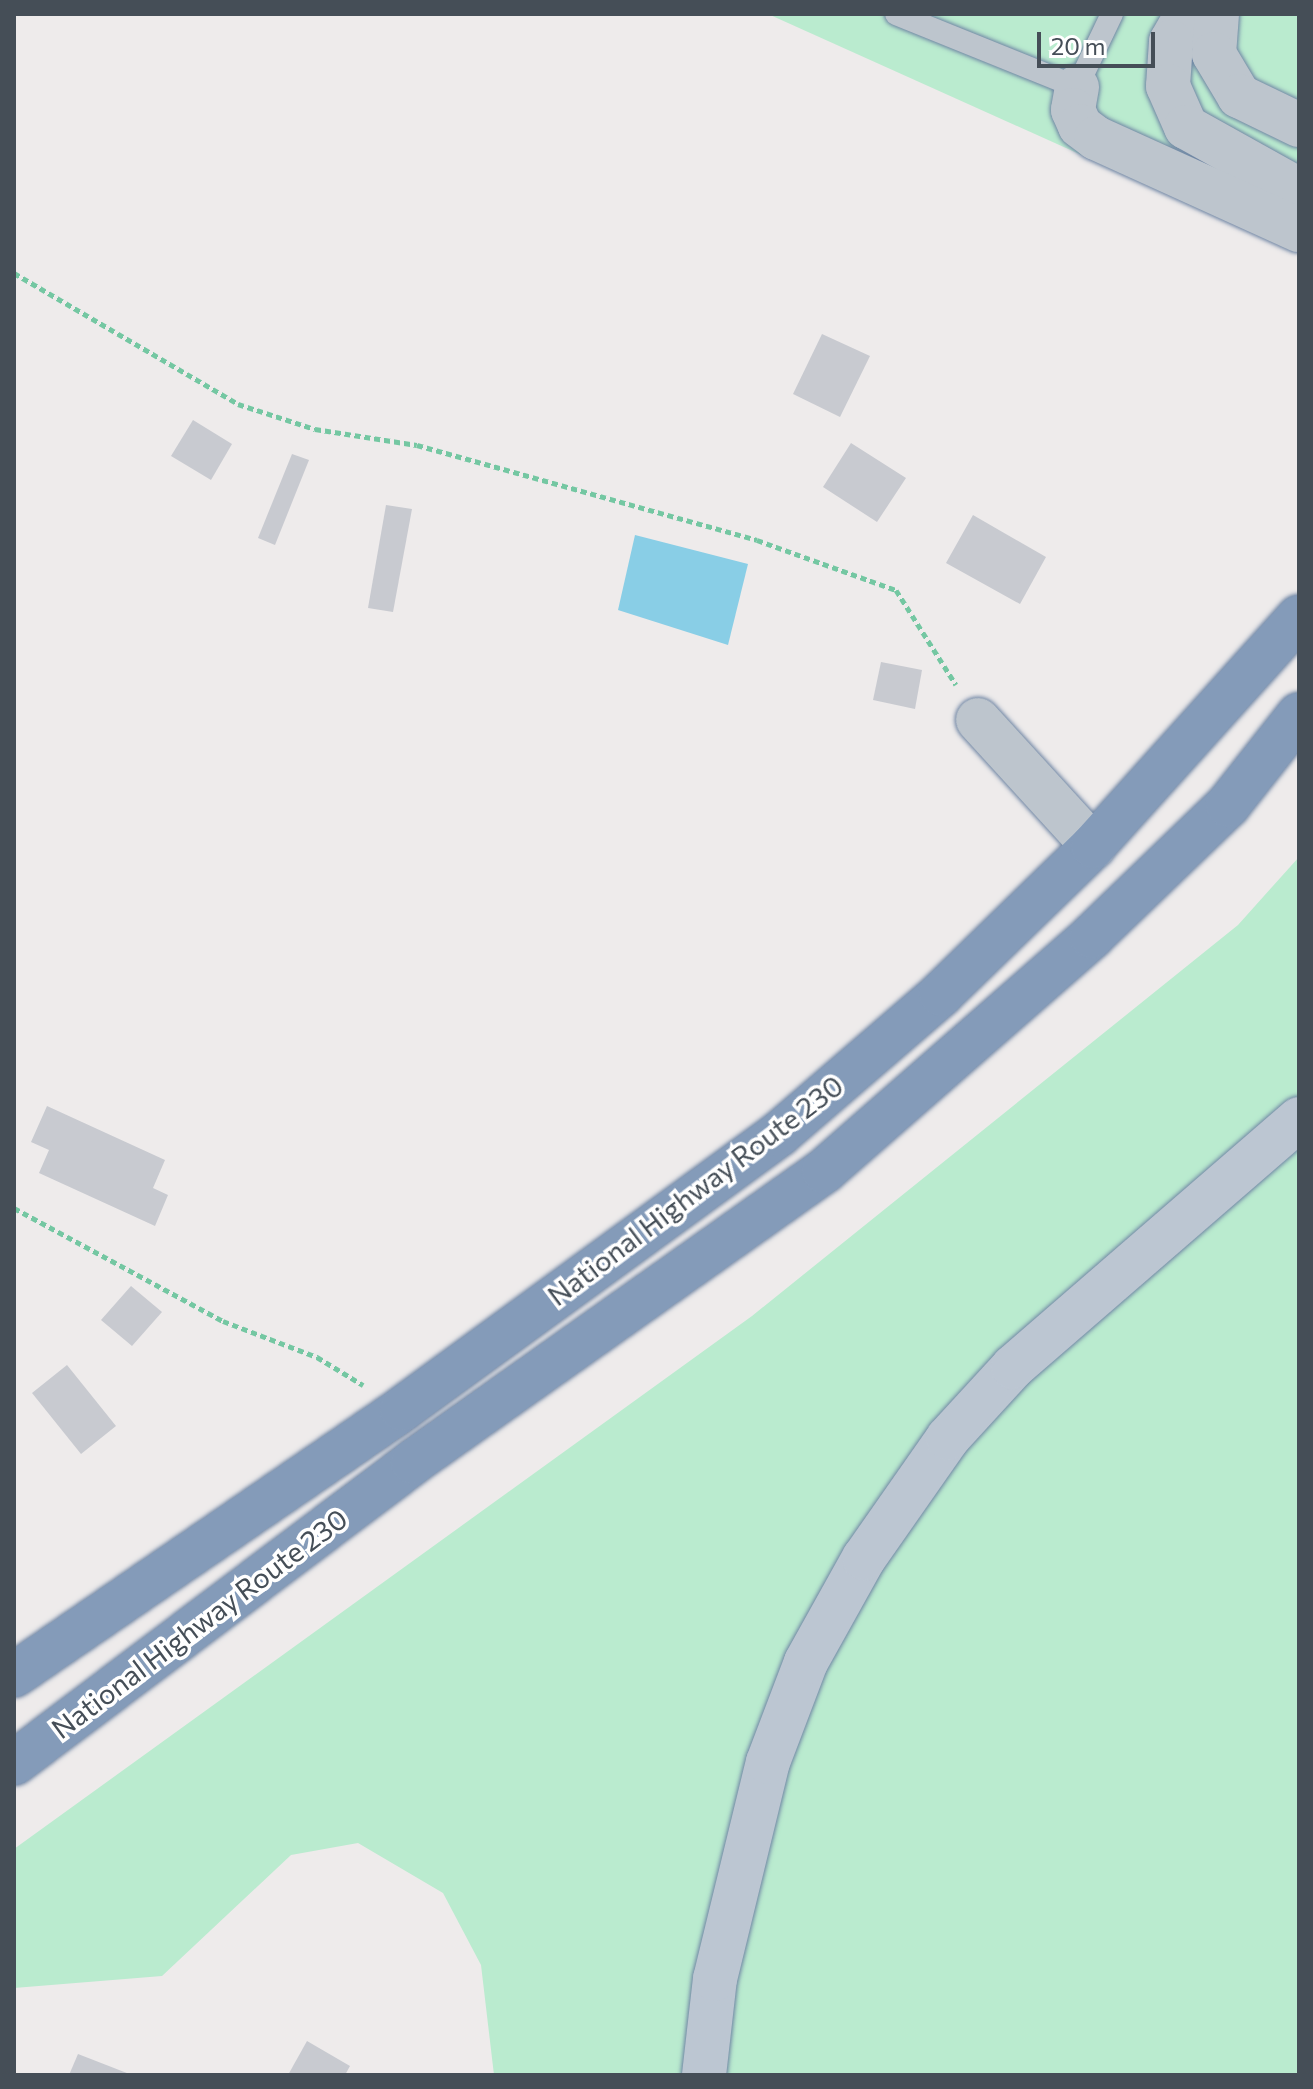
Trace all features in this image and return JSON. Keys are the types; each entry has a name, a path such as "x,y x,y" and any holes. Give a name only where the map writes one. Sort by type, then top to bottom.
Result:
{"highway":[{"name":"National Highway Route 230","path":"14,1675 402,1409 779,1134 941,994 1093,846 1299,617"},
{"name":"National Highway Route 230","path":"14,1763 413,1462 824,1171 1104,925 1228,805 1299,715"}],"street":[{"path":"1187,14 1171,42 1168,86 1186,127 1299,190"},
{"path":"1217,14 1214,54 1239,96 1299,125"},
{"path":"1077,87 1073,110 1080,126 1096,138 1299,230"},
{"path":"978,720 1093,846"},
{"path":"704,2075 718,1964 768,1762 806,1662 864,1558 948,1438 1013,1367 1299,1119"}],"lane":[{"path":"896,14 1077,87 1112,14"}],"path":[{"path":"14,273 238,404 315,429 417,445 742,535 896,590 978,720"},
{"path":"14,1208 223,1321 317,1357 402,1409"}],"green space":[{"path":"768,14 1299,14 1299,253"},
{"path":"1299,857 1299,2075 494,2075 481,1965 443,1893 358,1843 291,1855 162,1976 14,1988 14,1849 752,1316 1238,925"}],"water":[{"path":"635,535 748,564 728,645 618,610"}],"building":[{"path":"822,334 870,356 840,417 793,394"},
{"path":"193,420 232,444 211,480 171,456"},
{"path":"851,443 906,478 877,522 823,487"},
{"path":"292,454 309,460 275,545 258,538"},
{"path":"386,505 412,509 393,612 368,608"},
{"path":"973,515 1046,557 1020,604 946,563"},
{"path":"881,662 922,670 915,709 873,700"},
{"path":"47,1106 165,1160 153,1188 168,1195 155,1226 39,1173 49,1150 31,1142"},
{"path":"131,1286 162,1312 132,1346 101,1320"},
{"path":"67,1365 116,1426 81,1454 32,1393"},
{"path":"307,2041 350,2066 345,2075 288,2075"},
{"path":"78,2054 132,2075 69,2075"}]}
